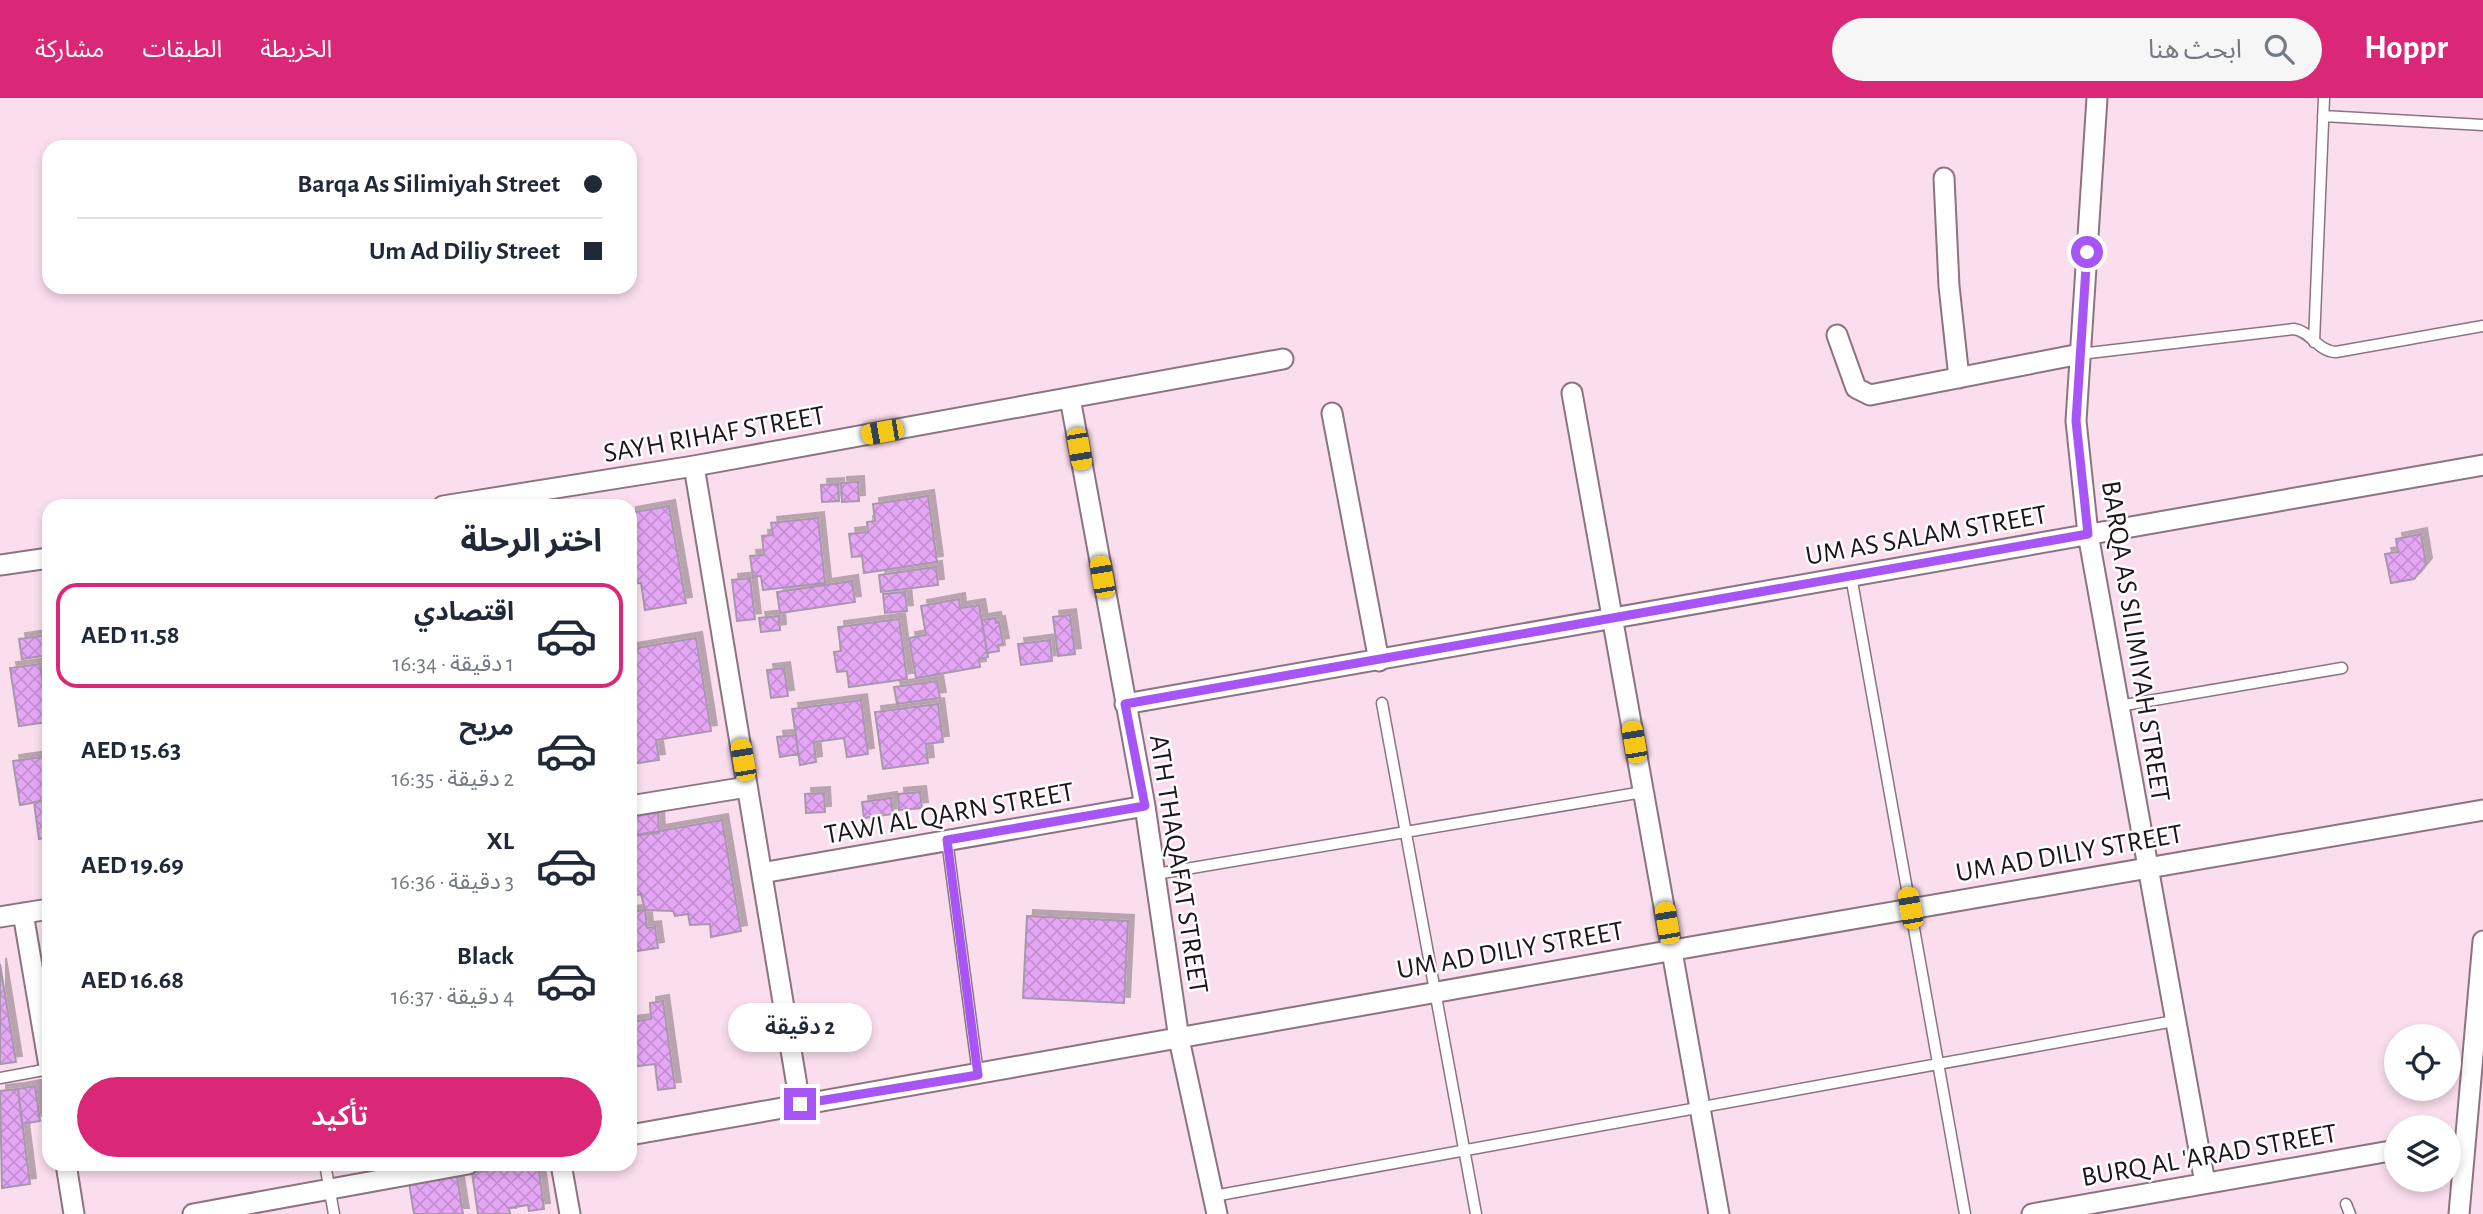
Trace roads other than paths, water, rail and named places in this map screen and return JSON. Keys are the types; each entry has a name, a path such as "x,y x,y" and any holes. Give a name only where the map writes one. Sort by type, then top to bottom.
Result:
{"street":[{"name":"BARQA AS SILIMIYAH STREET","path":"2097,98 2076,421 2088,534 2205,1183"},
{"path":"1944,178 1949,286 1959,378"},
{"path":"1836,335 1851,378 1863,394 2080,354"},
{"name":"SAYH RIHAF STREET","path":"487,499 694,466 1283,359"},
{"path":"1572,393 1719,1214"},
{"name":"ATH THAQAFAT STREET","path":"1070,398 1145,806 1179,1039 1215,1205"},
{"path":"1332,413 1379,660"},
{"name":"UM AS SALAM STREET","path":"1125,704 2483,465"},
{"path":"694,466 800,1104"},
{"path":"0,565 42,559"},
{"path":"637,805 747,787"},
{"name":"TAWI AL QARN STREET","path":"762,873 1145,806"},
{"name":"UM AD DILIY STREET","path":"637,1134 1179,1039 1435,989 2483,810"},
{"path":"0,917 42,909"},
{"path":"23,913 42,1026"},
{"path":"2459,1115 2483,941"},
{"name":"BURQ AL 'ARAD STREET","path":"2032,1214 2384,1152"},
{"path":"67,1171 74,1214"},
{"path":"193,1214 427,1171"},
{"path":"562,1171 570,1214"},
{"path":"2458,1192 2459,1214"}],"lane":[{"path":"2314,342 2324,98"},
{"path":"2323,116 2483,125"},
{"path":"2080,354 2294,329 2305,332 2324,350 2336,352 2483,326"},
{"path":"1851,576 1965,1214"},
{"path":"2118,706 2342,668"},
{"path":"1382,703 1476,1214"},
{"path":"1156,874 1643,792"},
{"path":"947,840 978,1075"},
{"path":"1215,1205 1464,1151 2174,1021"},
{"path":"0,1078 42,1069"},
{"path":"326,1171 334,1214"}]}
